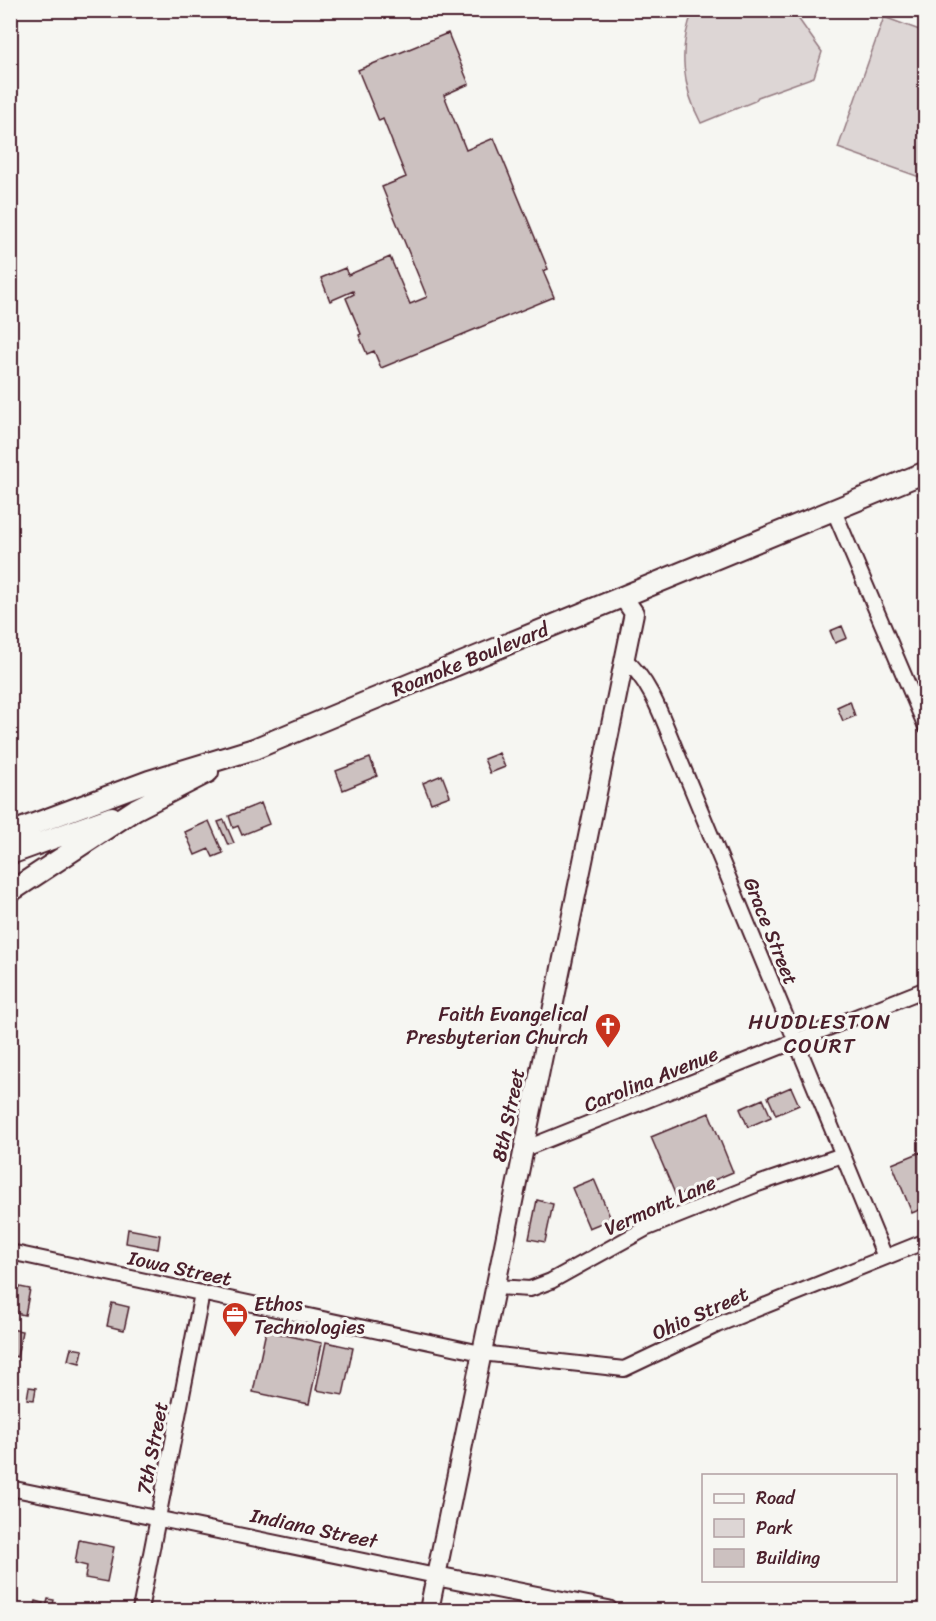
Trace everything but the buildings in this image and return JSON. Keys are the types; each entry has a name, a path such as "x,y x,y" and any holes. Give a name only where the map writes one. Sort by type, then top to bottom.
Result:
{"main road":[{"name":"Roanoke Boulevard","path":"10,833 149,781 254,749 926,472"},
{"path":"10,892 136,809 254,749"},
{"path":"10,854 87,824 136,809"}],"street":[{"path":"834,511 926,727"},
{"name":"8th Street","path":"429,1611 634,613 624,597"},
{"name":"Grace Street","path":"624,659 646,684 679,758 885,1257"},
{"name":"Carolina Avenue","path":"524,1149 926,989"},
{"name":"Vermont Lane","path":"495,1287 530,1289 551,1281 645,1229 758,1184 842,1155"},
{"name":"Ohio Street","path":"481,1353 624,1369 717,1324 926,1241"},
{"name":"Iowa Street","path":"10,1252 481,1353"},
{"name":"7th Street","path":"140,1611 202,1293"},
{"name":"Indiana Street","path":"10,1488 608,1611"}],"green space":[{"path":"693,11 793,11 822,52 814,77 758,97 755,101 701,123 690,96 684,67 685,39"},
{"path":"884,17 925,32 925,179 838,148"}],"place":[{"name":"Faith Evangelical Presbyterian Church","path":"608,1049"},
{"name":"Ethos Technologies","path":"235,1338"}],"district":[{"name":"HUDDLESTON COURT","path":"820,1034"}]}
